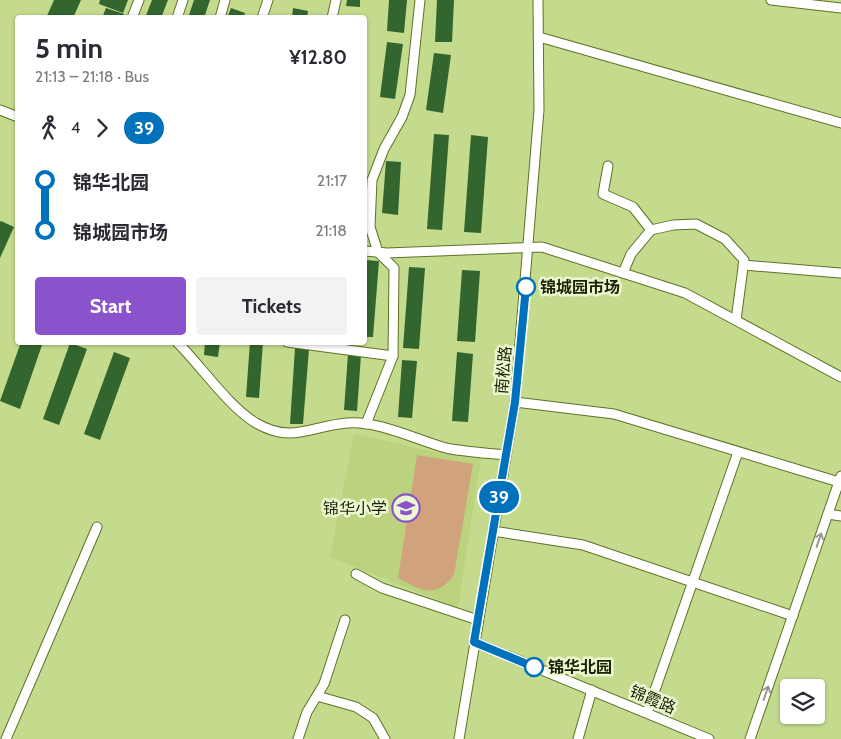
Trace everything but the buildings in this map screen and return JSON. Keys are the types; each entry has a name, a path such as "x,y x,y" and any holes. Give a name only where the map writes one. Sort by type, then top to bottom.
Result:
{"street":[{"path":"133,15 138,0"},
{"path":"178,15 184,0"},
{"path":"221,15 226,0"},
{"path":"263,15 268,0"},
{"path":"333,15 336,0"},
{"path":"366,424 393,356 394,268 378,252 370,227 372,180 384,149 402,118 410,95 420,0"},
{"name":"南松路","path":"459,739 515,402 539,110 538,0"},
{"path":"771,0 841,8"},
{"path":"539,37 841,123"},
{"path":"0,110 15,116"},
{"path":"608,166 602,194 633,207 652,230"},
{"path":"623,273 631,254 652,230 673,225 696,224 725,239 744,260 736,320"},
{"path":"367,251 542,246 685,293 841,377"},
{"path":"744,265 840,273"},
{"path":"181,345 189,352 231,402 256,423 282,435 298,434 347,423 366,424 448,448 506,455"},
{"path":"310,345 393,356"},
{"path":"515,402 614,414 738,452 840,479 750,739"},
{"path":"647,712 738,452"},
{"path":"828,514 841,516"},
{"path":"6,739 97,527"},
{"path":"493,531 583,545 793,616"},
{"path":"356,574 382,588 478,620"},
{"path":"298,739 307,712 324,684 345,620"},
{"name":"锦霞路","path":"474,642 709,739"},
{"path":"578,739 592,690"},
{"path":"317,696 356,707 373,718 385,739"}],"shaded area":[{"name":"锦华小学","path":"354,433 434,452 456,453 481,459 458,608 330,557"},
{"path":"417,455 473,464 454,575 447,583 434,590 421,589 398,578"}],"bus line":[{"name":"39","path":"526,287 515,402 474,642 534,667"}],"place":[{"name":"锦城园市场","path":"526,287"},
{"name":"锦华小学","path":"406,508"},
{"name":"锦华北园","path":"534,667"}]}
